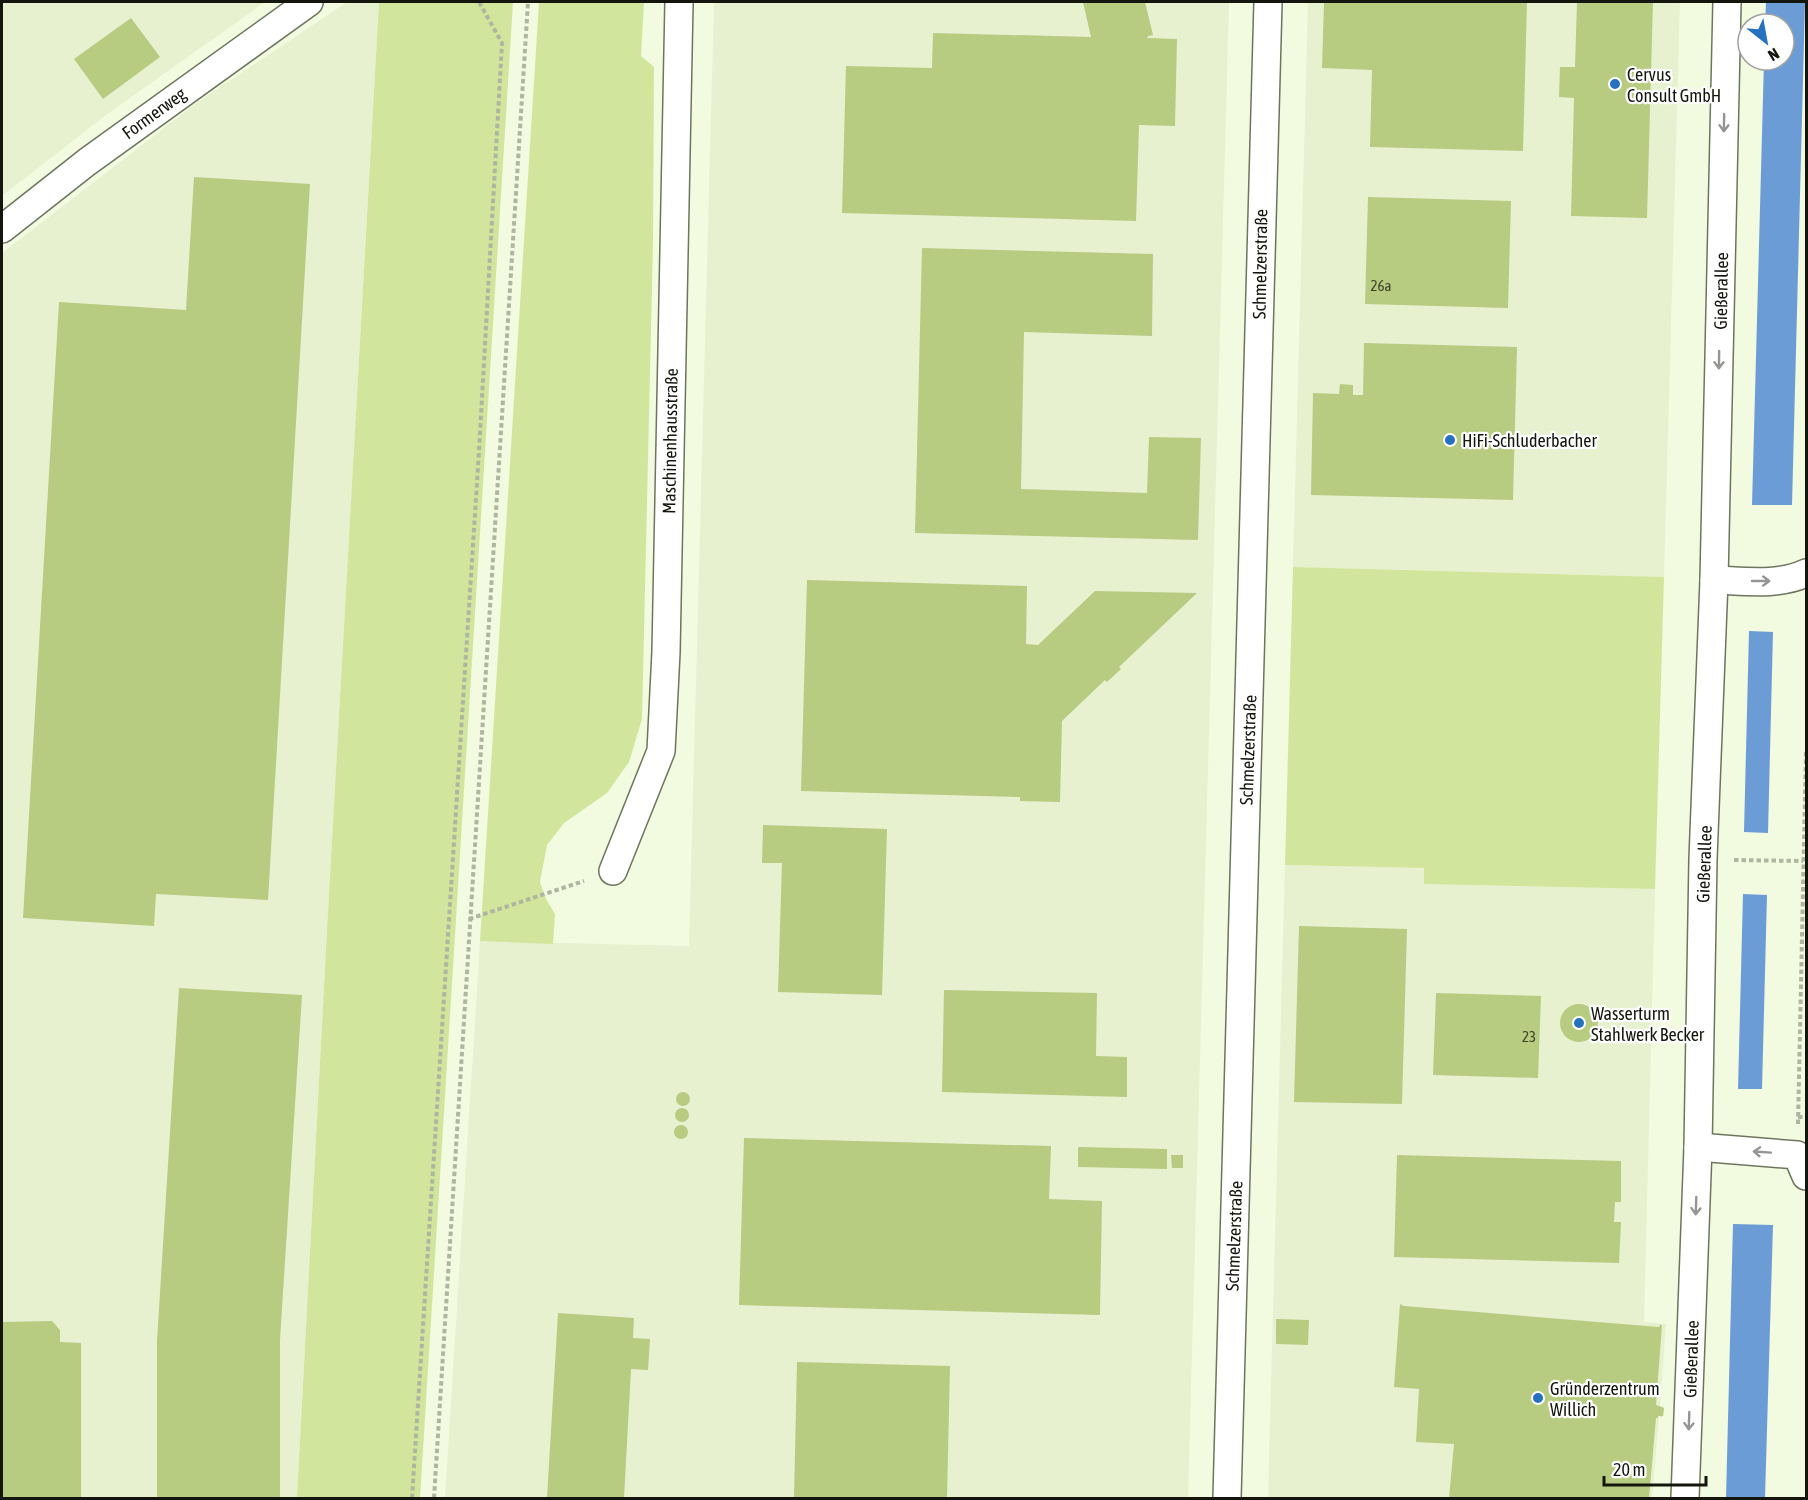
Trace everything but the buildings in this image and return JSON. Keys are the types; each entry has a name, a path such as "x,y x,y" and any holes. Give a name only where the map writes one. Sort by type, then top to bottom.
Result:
{"street":[{"name":"Formerweg","path":"2,229 87,162 309,2"},
{"name":"Maschinenhausstraße","path":"613,871 661,751 666,652 679,2"},
{"name":"Schmelzerstraße","path":"1227,1498 1268,2"},
{"name":"Gießerallee","path":"1685,1498 1698,1147 1703,860 1714,580 1727,2"},
{"path":"1714,580 1778,581 1806,573"},
{"path":"1698,1147 1802,1166"}],"path":[{"path":"412,1498 479,451 502,43 479,2"},
{"path":"434,1498 528,2"},
{"path":"1802,1166 1798,1117 1806,751"},
{"path":"1741,860 1803,861"},
{"path":"469,919 613,871"},
{"path":"1798,1117 1806,1117"}],"shaded area":[{"path":"2,2 265,2 106,115 2,196"},
{"path":"347,2 379,2 297,1498 2,1498 2,253 198,102"},
{"path":"714,2 1229,2 1188,1498 445,1498 480,941 689,946"},
{"path":"1308,2 1680,2 1664,577 1293,567"},
{"path":"1285,865 1424,868 1424,884 1655,889 1644,1322 1666,1324 1660,1406 1664,1407 1663,1417 1659,1417 1652,1498 1268,1498"}],"green space":[{"path":"379,2 513,2 420,1498 297,1498 327,930"},
{"path":"539,2 644,2 641,56 654,67 653,242 642,719 629,762 607,793 564,823 547,845 540,882 555,914 553,944 480,941"},
{"path":"1293,567 1664,577 1655,889 1424,884 1424,868 1285,865"}],"water":[{"path":"1766,2 1805,2 1792,505 1752,505 1764,72 1796,72 1796,12 1766,12"},
{"path":"1749,631 1773,632 1768,833 1744,832"},
{"path":"1743,894 1767,895 1762,1089 1738,1089"},
{"path":"1733,1224 1773,1225 1765,1498 1726,1498"}],"place":[{"name":"Cervus Consult GmbH","path":"1615,84"},
{"name":"HiFi-Schluderbacher","path":"1450,440"},
{"name":"Wasserturm Stahlwerk Becker","path":"1579,1023"},
{"name":"Gründerzentrum Willich","path":"1538,1398"}]}
